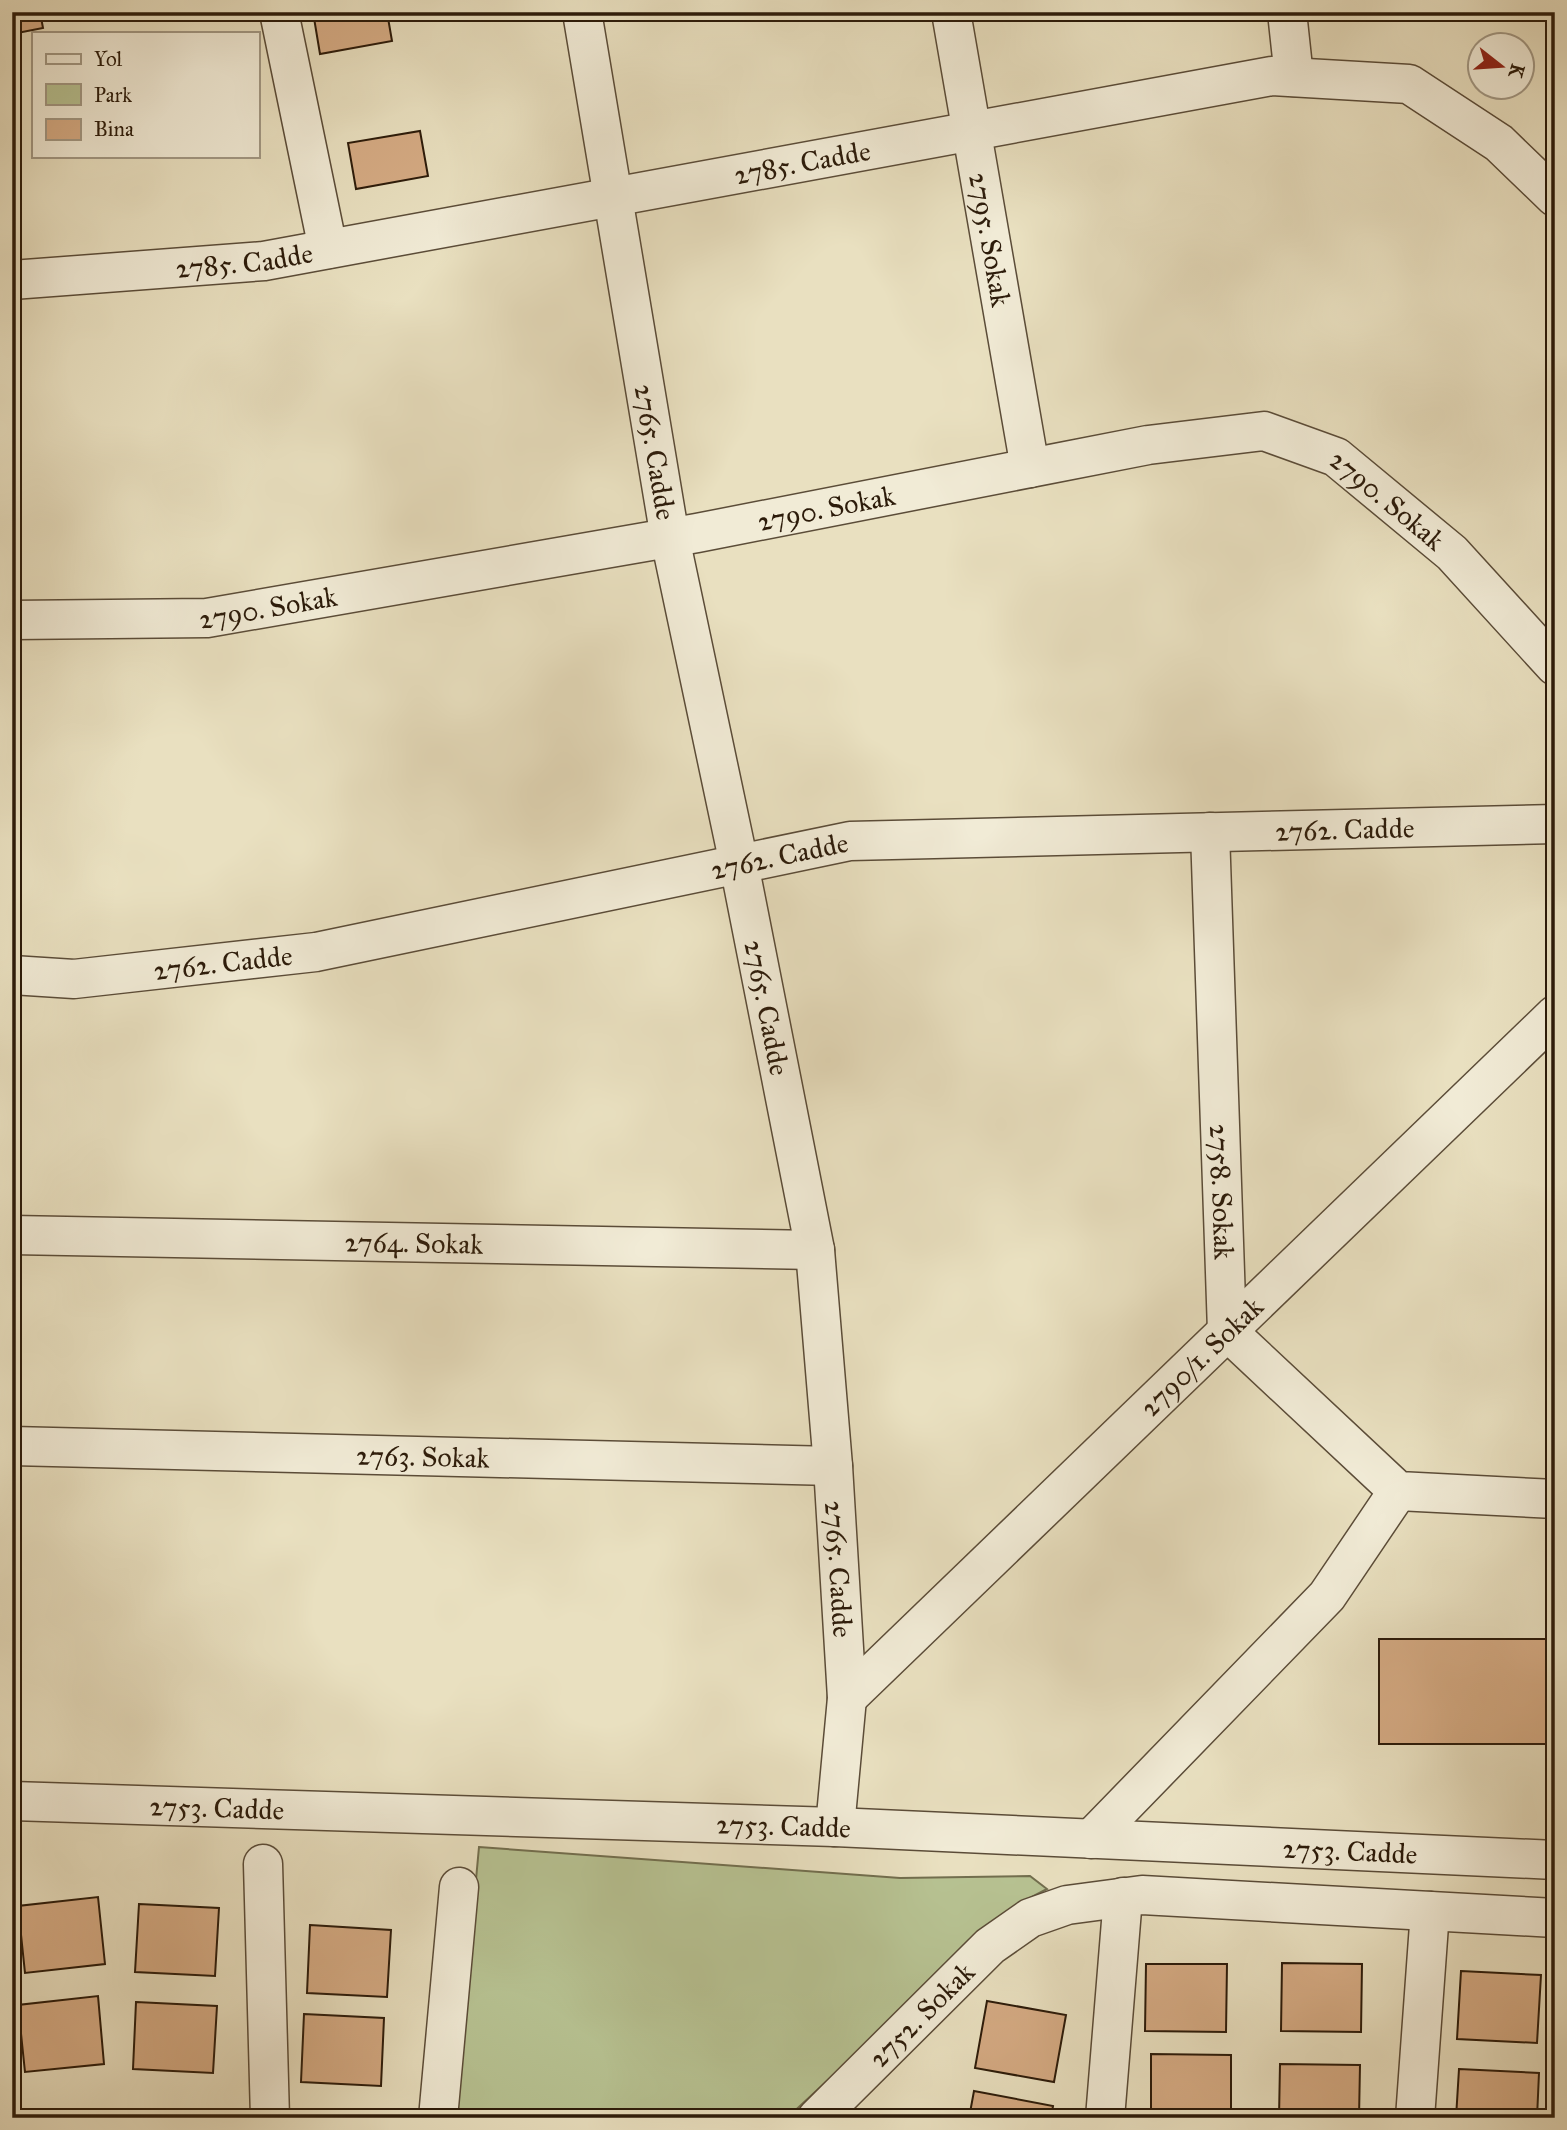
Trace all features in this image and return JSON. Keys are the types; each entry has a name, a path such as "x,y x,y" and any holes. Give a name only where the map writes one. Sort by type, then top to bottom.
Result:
{"street":[{"path":"279,12 328,249"},
{"name":"2765. Cadde","path":"582,12 670,538 740,864 815,1250 833,1466 846,1698 835,1827"},
{"name":"2795. Sokak","path":"951,12 1030,468"},
{"path":"1287,12 1294,77"},
{"name":"2785. Cadde","path":"12,280 264,261 1272,76 1409,84 1499,143 1555,197"},
{"name":"2790. Sokak","path":"12,620 207,618 670,538 1148,445 1264,431 1336,457 1452,553 1555,666"},
{"name":"2762. Cadde","path":"12,975 74,979 316,952 850,841 1555,824"},
{"name":"2758. Sokak","path":"1210,832 1227,1331"},
{"name":"2790/1. Sokak","path":"846,1698 1555,1015"},
{"name":"2764. Sokak","path":"12,1236 815,1250"},
{"path":"1227,1331 1398,1491 1555,1499"},
{"name":"2763. Sokak","path":"12,1446 833,1466"},
{"path":"1091,1839 1327,1596 1398,1491"},
{"name":"2753. Cadde","path":"12,1801 835,1827 1555,1860"},
{"path":"263,1864 270,2118"},
{"path":"438,2118 459,1887"},
{"name":"2752. Sokak","path":"817,2118 990,1945 1030,1918 1068,1905 1142,1895 1555,1918"},
{"path":"1105,2118 1123,1897"},
{"path":"1415,2118 1430,1911"}],"green space":[{"path":"479,1847 900,1878 1030,1876 1047,1889 1018,1904 787,2118 454,2118"}],"building":[{"path":"12,12 40,12 43,28 12,34"},
{"path":"313,12 387,12 392,41 320,54"},
{"path":"420,131 428,176 356,189 348,143"},
{"path":"1379,1639 1555,1639 1555,1744 1379,1744"},
{"path":"98,1897 105,1964 25,1973 18,1906"},
{"path":"139,1904 219,1908 215,1976 135,1972"},
{"path":"310,1925 391,1930 387,1997 307,1993"},
{"path":"1282,1963 1362,1964 1361,2032 1281,2031"},
{"path":"1146,1964 1227,1964 1226,2032 1145,2031"},
{"path":"1461,1971 1541,1975 1537,2043 1457,2039"},
{"path":"98,1996 104,2064 25,2072 18,2005"},
{"path":"987,2001 1066,2015 1054,2082 975,2068"},
{"path":"136,2002 217,2006 213,2073 133,2069"},
{"path":"304,2014 384,2018 381,2086 301,2082"},
{"path":"1151,2054 1231,2055 1231,2118 1151,2118"},
{"path":"1280,2064 1360,2065 1359,2118 1279,2118"},
{"path":"1459,2069 1539,2073 1537,2118 1456,2118"},
{"path":"974,2091 1053,2106 1051,2118 969,2118"}]}
